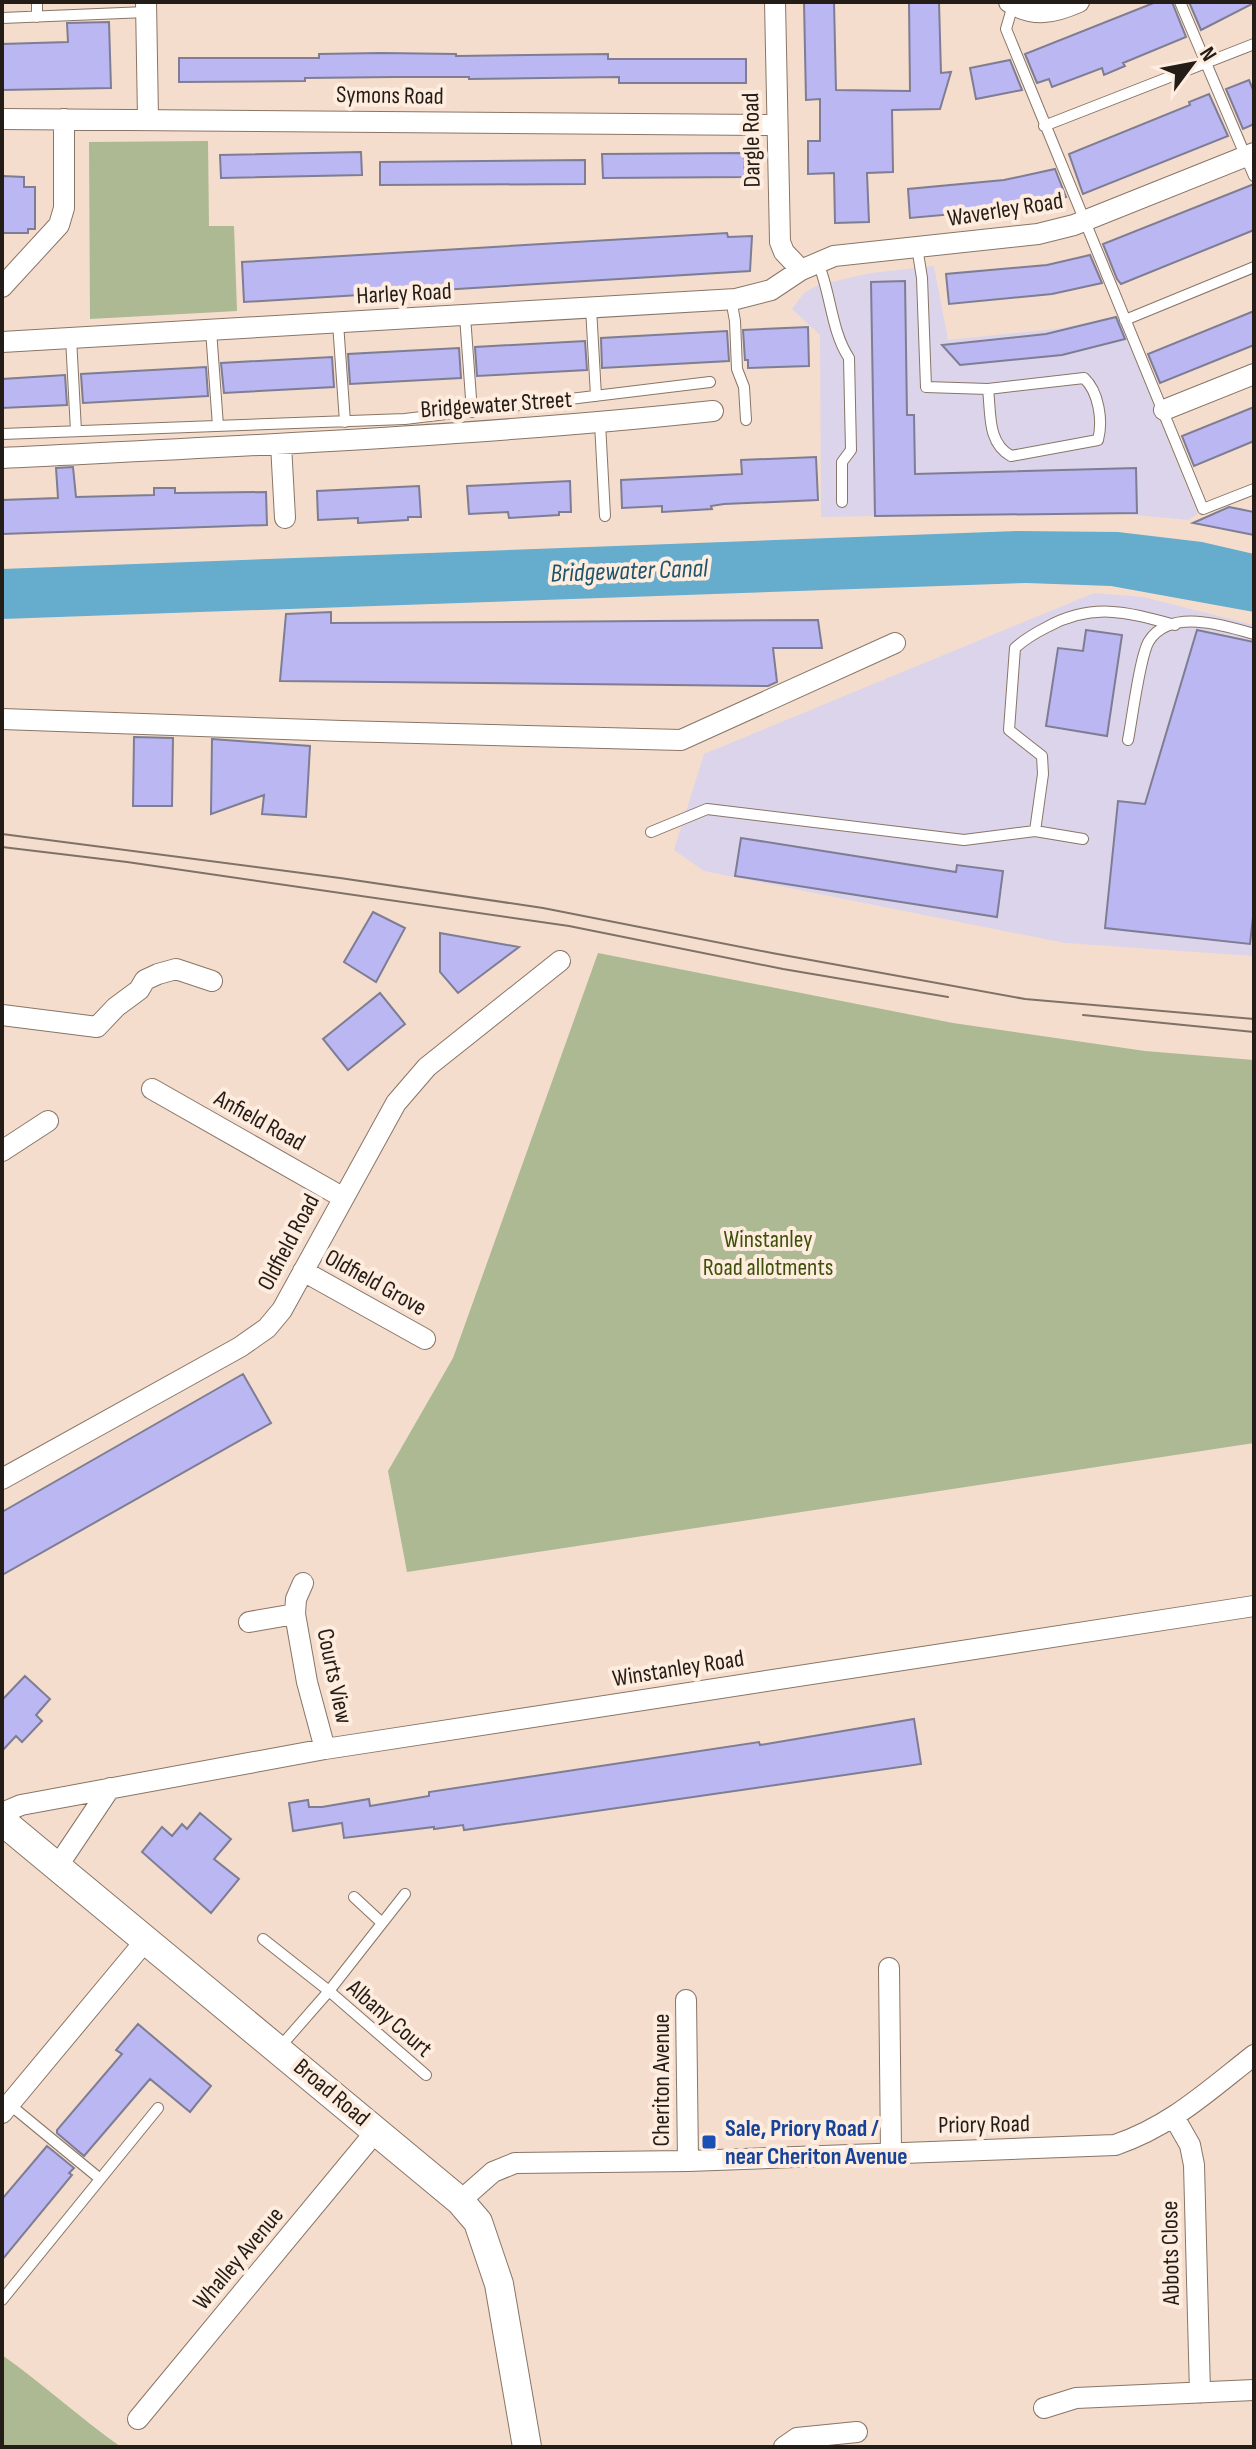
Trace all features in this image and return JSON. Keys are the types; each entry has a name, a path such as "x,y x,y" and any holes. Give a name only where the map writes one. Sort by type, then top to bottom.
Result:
{"street":[{"name":"Dargle Road","path":"775,2 780,242 784,252 810,267"},
{"path":"1011,4 1033,13 1048,13 1079,2"},
{"path":"146,7 148,118"},
{"name":"Symons Road","path":"2,119 777,125"},
{"path":"2,287 59,225 64,208 64,119"},
{"name":"Waverley Road","path":"810,267 834,256 1038,234 1087,221 1250,155"},
{"name":"Harley Road","path":"2,342 731,299 771,290 810,267"},
{"path":"1164,410 1254,374"},
{"name":"Bridgewater Street","path":"2,458 600,423 713,411"},
{"path":"281,444 285,518"},
{"path":"2,719 681,740 895,643"},
{"name":"Oldfield Road","path":"2,1479 240,1347 267,1328 282,1310 396,1103 427,1067 560,961"},
{"path":"2,1015 97,1027 116,1007 139,990 145,980 158,974 176,969 212,981"},
{"name":"Anfield Road","path":"152,1089 342,1197"},
{"path":"2,1151 48,1121"},
{"name":"Oldfield Grove","path":"303,1271 425,1339"},
{"name":"Courts View","path":"303,1583 296,1599 295,1614 307,1682 325,1749"},
{"name":"Winstanley Road","path":"2,1813 21,1805 325,1749 1254,1606"},
{"name":"Courts View","path":"249,1622 295,1614"},
{"path":"57,1867 110,1788"},
{"name":"Broad Road","path":"2,1821 377,2130 460,2201 478,2222 499,2284 527,2447"},
{"path":"5,2108 146,1940"},
{"path":"889,1968 891,2152"},
{"name":"Cheriton Avenue","path":"686,2000 688,2161"},
{"name":"Priory Road","path":"460,2201 493,2172 515,2163 688,2161 1115,2145 1146,2134 1174,2117 1254,2055"},
{"name":"Abbots Close","path":"1174,2117 1190,2145 1194,2165 1200,2393"},
{"name":"Whalley Avenue","path":"138,2419 377,2130"},
{"path":"1044,2408 1076,2398 1254,2390"},
{"path":"784,2447 797,2438 857,2432"}],"lane":[{"path":"37,2 37,17"},
{"path":"1180,2 1250,155 1254,176"},
{"path":"1011,4 1006,29 1203,509 1254,489"},
{"path":"2,18 146,7"},
{"path":"1044,126 1254,44"},
{"path":"917,247 922,278 926,387 988,389 1084,378 1093,386 1102,426 1098,440 1011,456 1001,451 993,437 988,389"},
{"path":"810,267 827,283 842,347 849,358 851,450 842,462 842,502"},
{"path":"1125,320 1254,267"},
{"path":"731,299 737,369 744,387 746,420"},
{"path":"591,308 596,396"},
{"path":"465,316 472,412"},
{"path":"338,323 345,422"},
{"path":"211,330 218,426"},
{"path":"71,338 76,431"},
{"path":"2,434 345,422 472,412 710,382"},
{"path":"600,423 605,516"},
{"path":"1035,831 1043,774 1042,756 1009,730 1015,648 1023,640 1057,621 1082,612 1128,612 1175,625"},
{"path":"1128,740 1147,644 1158,630 1197,621 1215,622 1254,634"},
{"path":"651,832 707,809 964,840 1035,831 1083,839"},
{"name":"Albany Court","path":"278,2048 329,1991 405,1894"},
{"path":"354,1897 382,1923"},
{"name":"Albany Court","path":"263,1939 426,2075"},
{"path":"5,2108 99,2178"},
{"path":"2,2300 158,2108"}],"shaded area":[{"path":"934,266 948,340 1056,329 1118,317 1198,514 1188,520 1103,512 821,517 820,335 792,309 804,293 818,285 871,273"},
{"path":"1094,593 1143,597 1254,625 1254,956 1065,943 704,871 674,850 704,754"}],"green space":[{"path":"208,141 209,226 234,226 237,311 90,319 89,142"},
{"name":"Winstanley Road allotments","path":"598,953 953,1023 1145,1051 1254,1060 1254,1443 407,1572 388,1471 453,1358"},
{"path":"2,2355 91,2424 121,2447 2,2447"}],"water":[{"name":"Bridgewater Canal","path":"1017,531 1118,532 1202,542 1254,554 1254,612 1111,586 1026,583 2,619 2,569"}],"building":[{"path":"804,2 834,2 836,90 910,91 909,2 939,2 941,73 951,72 940,109 892,110 893,172 867,173 869,222 835,223 834,173 808,174 808,141 820,141 820,99 806,100"},
{"path":"1156,2 1172,2 1186,37 1123,63 1125,66 1104,75 1102,68 1052,87 1049,79 1037,83 1025,54"},
{"path":"1189,2 1254,2 1254,3 1201,30"},
{"path":"109,22 111,88 2,90 2,44 68,42 67,23"},
{"path":"319,54 456,56 608,54 608,59 746,59 746,83 619,83 619,77 305,78 305,81 179,82 179,58 319,58"},
{"path":"1010,60 1022,90 976,99 970,68"},
{"path":"1249,80 1254,92 1254,124 1243,129 1226,89"},
{"path":"1209,94 1228,136 1083,194 1069,154 1190,105 1189,102"},
{"path":"361,152 362,175 221,178 220,155"},
{"path":"744,153 745,177 603,178 602,154"},
{"path":"585,160 585,184 380,185 380,162"},
{"path":"1055,169 1066,197 1009,209 910,218 908,189 1004,180"},
{"path":"2,176 24,177 24,187 35,187 35,229 28,229 28,233 2,233"},
{"path":"1254,184 1254,230 1121,284 1117,279 1103,244"},
{"path":"727,233 728,237 752,236 750,271 244,302 242,262"},
{"path":"1090,255 1102,283 1052,294 949,304 946,274 1047,265"},
{"path":"905,281 907,415 914,415 915,474 1136,468 1137,513 875,516 871,282"},
{"path":"1254,311 1254,345 1160,383 1148,354"},
{"path":"1116,317 1125,339 1062,355 960,365 942,345 1046,334"},
{"path":"808,327 809,366 748,368 743,330"},
{"path":"727,331 729,361 602,368 601,338"},
{"path":"585,341 587,370 477,376 475,347"},
{"path":"459,348 461,378 350,384 348,354"},
{"path":"332,357 334,387 224,393 221,363"},
{"path":"206,367 208,396 83,403 81,374"},
{"path":"65,375 67,405 2,408 2,379"},
{"path":"1254,407 1254,441 1194,466 1182,436"},
{"path":"816,457 818,500 724,504 711,506 712,509 662,512 662,506 622,508 621,480 742,474 741,460"},
{"path":"73,467 76,497 154,495 154,488 175,488 175,493 266,492 267,525 2,534 2,500 58,498 56,468"},
{"path":"570,481 571,512 509,518 508,512 469,514 467,486"},
{"path":"419,486 421,517 358,523 358,518 318,520 317,491"},
{"path":"1229,507 1254,512 1254,535 1193,523"},
{"path":"331,612 331,623 818,620 822,648 773,648 777,682 768,686 280,681 286,614"},
{"path":"1086,630 1122,635 1107,736 1046,726 1058,648 1083,651"},
{"path":"1197,630 1254,642 1254,908 1250,944 1105,928 1118,801 1145,804"},
{"path":"134,737 173,738 172,806 133,806"},
{"path":"212,739 310,746 306,817 262,814 264,795 211,814"},
{"path":"741,838 956,872 957,865 1003,871 997,917 735,876"},
{"path":"373,912 405,928 376,982 344,962"},
{"path":"440,933 519,947 458,993 440,972"},
{"path":"380,993 405,1024 348,1070 323,1039"},
{"path":"243,1374 271,1423 2,1575 2,1512"},
{"path":"25,1676 50,1699 36,1715 42,1721 22,1742 16,1736 2,1751 2,1700"},
{"path":"914,1719 921,1764 464,1830 463,1825 344,1838 342,1823 293,1831 289,1803 308,1800 309,1807 322,1807 369,1799 370,1806 429,1796 429,1792 759,1742 760,1745"},
{"path":"200,1813 231,1839 214,1859 239,1879 211,1913 142,1852 162,1827 172,1836 182,1824 187,1829"},
{"path":"138,2024 211,2086 190,2112 150,2079 84,2156 57,2130 122,2054 116,2050"},
{"path":"47,2146 74,2168 69,2173 72,2175 2,2260 2,2199"}],"tram line":[{"path":"2,834 543,908 1025,999 1254,1019"},
{"path":"2,847 569,926 783,969 948,997"},
{"path":"1083,1015 1254,1032"}],"place":[{"name":"Sale, Priory Road / near Cheriton Avenue","path":"709,2142"}]}
